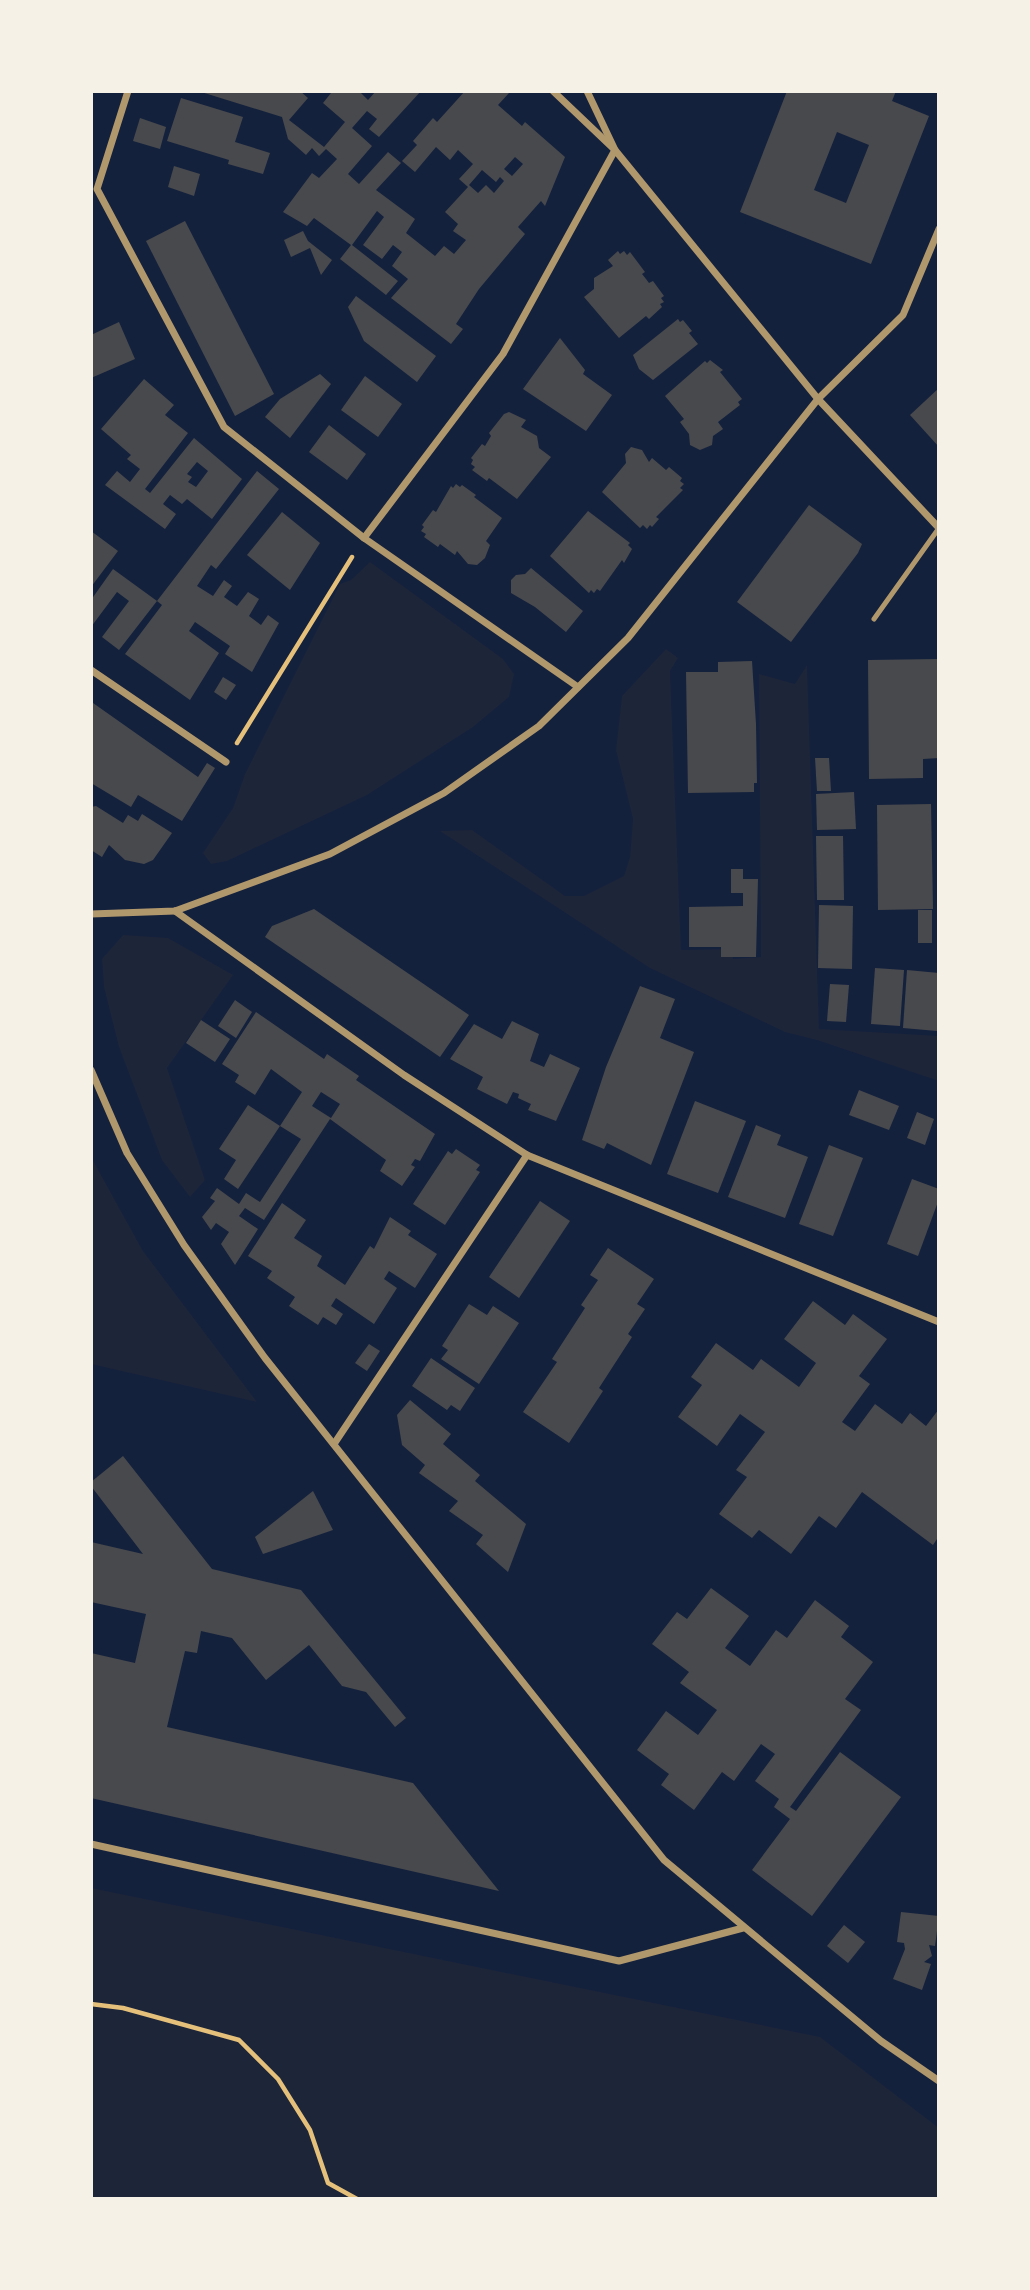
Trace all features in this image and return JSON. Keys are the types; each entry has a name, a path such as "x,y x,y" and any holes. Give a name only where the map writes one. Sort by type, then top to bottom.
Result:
{"street":[{"path":"128,91 97,189 224,427 364,538 578,687"},
{"path":"553,91 615,150 818,399 939,528"},
{"path":"587,91 615,150"},
{"path":"364,538 503,354 615,150"},
{"path":"91,914 175,911 330,854 444,793 539,726 628,638 818,399 903,315 939,229"},
{"path":"91,670 226,762"},
{"path":"175,911 404,1074 527,1155 939,1322"},
{"path":"91,1070 127,1153 184,1245 265,1358 664,1860 881,2040 939,2081"},
{"path":"334,1444 527,1155"},
{"path":"91,1844 619,1961 743,1928"}],"lane":[{"path":"874,619 939,528"}],"path":[{"path":"226,762 364,538"},
{"path":"91,2004 123,2008 239,2040 278,2079 310,2130 328,2183 357,2199"}],"shaded area":[{"path":"370,562 503,659 514,674 509,697 473,727 367,795 227,861 211,864 203,853 233,808 245,774 340,584 351,580"},
{"path":"666,649 678,658 670,671 681,950 732,949 733,959 761,957 759,674 795,684 807,665 819,1029 939,1036 939,1081 785,1032 650,968 440,831 472,830 565,896 584,896 624,876 630,857 633,819 616,750 622,696"},
{"path":"123,935 168,938 233,975 167,1068 205,1180 190,1197 162,1160 119,1047 104,987 102,959"},
{"path":"91,1157 143,1251 257,1402 91,1364"},
{"path":"91,1888 820,2037 939,2128 939,2199 91,2199"}],"building":[{"path":"198,91 300,91 308,98 289,120 324,147 345,122 323,103 331,93 328,91 359,91 368,100 376,91 421,91 379,137 369,129 377,119 367,111 352,128 372,146 348,174 359,184 388,152 401,163 376,190 415,219 406,233 435,256 444,246 454,254 466,240 453,231 458,224 445,212 468,187 459,179 473,164 458,150 450,160 436,147 415,172 402,161 417,145 413,141 433,118 437,122 465,91 506,91 509,93 498,105 522,126 525,122 565,157 545,206 541,201 518,227 525,234 479,289 456,324 463,329 451,344 391,298 408,279 392,266 402,252 393,245 382,259 363,245 384,217 377,211 352,245 398,281 386,295 340,259 351,245 314,218 307,226 283,212 312,173 319,178 337,159 326,149 319,156 312,148 306,155 288,139 282,117","holes":["515,157 523,164 512,176 504,169","482,170 496,182 500,177 504,181 494,193 486,185 478,193 469,185"]},
{"path":"787,91 896,91 892,101 929,116 871,264 740,212","holes":["837,132 869,145 846,203 814,190"]},
{"path":"181,98 243,117 235,142 270,153 263,174 228,164 229,160 167,141"},
{"path":"140,118 166,127 160,149 133,141"},
{"path":"174,166 200,174 194,196 168,187"},
{"path":"185,221 274,394 235,416 146,241"},
{"path":"303,231 308,241 332,260 321,275 310,248 291,257 284,240"},
{"path":"618,251 620,254 624,251 627,255 630,252 645,272 642,274 649,283 653,281 664,296 661,298 664,302 660,304 662,307 649,319 646,316 619,338 584,297 594,289 594,278 613,266 608,260"},
{"path":"356,296 436,356 417,382 364,341 348,307"},
{"path":"678,319 680,322 683,320 692,331 689,333 698,344 653,380 639,369 633,355"},
{"path":"119,322 135,359 91,378 91,335"},
{"path":"560,338 585,370 583,374 612,395 586,431 523,389"},
{"path":"710,360 723,370 720,372 742,399 738,402 740,405 718,422 723,429 713,436 712,445 700,450 690,445 689,434 680,422 684,419 665,396 705,361 707,363"},
{"path":"320,374 331,384 290,438 265,417 280,399"},
{"path":"365,376 402,404 378,437 341,410"},
{"path":"144,379 174,405 165,415 188,433 145,489 150,493 194,438 242,479 212,519 187,499 182,504 170,495 163,504 176,514 165,529 105,485 117,471 130,482 140,469 127,459 131,455 101,429","holes":["197,462 208,471 196,487 188,482 192,477 187,474"]},
{"path":"939,388 939,447 910,415"},
{"path":"509,412 526,420 521,427 537,436 539,448 551,457 517,499 489,478 487,481 472,470 475,467 471,464 471,458 482,444 485,446 491,436 489,433 504,414"},
{"path":"329,425 366,454 347,480 309,452"},
{"path":"631,447 642,450 649,462 652,458 666,470 669,467 682,478 680,481 684,484 680,488 683,490 656,517 659,519 652,527 650,525 647,529 643,525 640,528 602,492 626,463 625,454"},
{"path":"257,471 279,489 216,569 211,565 197,586 213,596 224,580 232,586 224,597 237,606 248,592 259,599 249,616 261,625 268,615 279,623 252,672 225,654 230,646 195,622 189,631 219,653 190,700 125,654 162,605 157,601"},
{"path":"456,484 476,495 474,497 502,518 486,541 490,545 485,558 477,565 468,564 457,551 455,555 440,544 438,547 424,537 426,534 421,531 424,527 422,525 433,510 436,512 451,486 453,488"},
{"path":"809,505 862,544 791,642 737,602"},
{"path":"588,511 630,543 628,545 632,549 624,563 622,560 600,591 597,589 594,593 591,590 589,593 550,556"},
{"path":"282,512 320,543 290,590 247,555"},
{"path":"91,531 118,551 91,587"},
{"path":"531,568 583,611 566,632 535,607 511,593 511,580"},
{"path":"113,569 157,601 119,650 102,637 129,601 117,592 91,627 91,600"},
{"path":"939,659 939,758 923,759 923,778 869,779 868,660"},
{"path":"752,661 757,783 754,783 754,792 688,793 686,672 718,672 718,662"},
{"path":"223,677 236,685 226,700 214,692"},
{"path":"93,703 198,777 207,763 215,768 182,821 138,795 131,807 91,783"},
{"path":"815,758 829,758 831,791 817,791"},
{"path":"854,792 856,829 817,830 816,794"},
{"path":"931,804 933,909 878,910 877,805"},
{"path":"96,806 123,823 128,815 138,821 142,814 172,833 153,860 144,864 125,860 109,845 102,857 91,850 91,807"},
{"path":"816,836 843,836 844,900 817,900"},
{"path":"731,869 743,869 743,879 758,879 756,957 721,957 721,947 689,947 689,907 743,906 743,893 731,893"},
{"path":"819,905 853,906 852,969 818,968"},
{"path":"314,909 469,1015 440,1057 265,937 272,926"},
{"path":"918,910 932,910 932,943 918,943"},
{"path":"875,968 904,970 900,1026 871,1024"},
{"path":"907,970 939,973 937,1031 903,1028"},
{"path":"830,984 849,985 846,1022 827,1021"},
{"path":"640,986 675,999 660,1038 694,1052 651,1165 607,1143 604,1149 582,1140 606,1067"},
{"path":"235,1000 252,1012 236,1038 218,1026"},
{"path":"256,1012 324,1059 327,1054 359,1076 356,1080 435,1134 420,1161 415,1159 411,1165 415,1167 402,1186 380,1171 386,1160 330,1119 264,1220 245,1208 239,1216 258,1229 235,1265 221,1244 229,1232 216,1223 211,1230 202,1217 215,1201 210,1198 217,1188 239,1204 246,1193 260,1202 301,1139 280,1126 302,1092 271,1069 255,1095 235,1082 239,1075 222,1064","holes":["321,1092 340,1104 331,1118 312,1106"]},
{"path":"201,1020 230,1039 215,1062 186,1043"},
{"path":"512,1021 539,1034 530,1061 544,1067 550,1054 580,1068 556,1121 528,1110 531,1104 518,1098 519,1094 513,1092 507,1104 477,1089 483,1077 450,1059 474,1024 502,1039"},
{"path":"859,1090 899,1106 889,1130 849,1115"},
{"path":"695,1101 746,1121 718,1193 667,1174"},
{"path":"248,1105 280,1126 238,1189 224,1179 236,1160 219,1149"},
{"path":"917,1112 934,1119 925,1145 907,1138"},
{"path":"756,1125 781,1135 777,1145 808,1157 785,1218 728,1197"},
{"path":"829,1145 863,1158 833,1236 799,1224"},
{"path":"456,1149 480,1165 476,1170 480,1172 445,1225 413,1204 448,1151 452,1154"},
{"path":"912,1179 939,1189 939,1199 918,1256 887,1244"},
{"path":"540,1201 570,1221 519,1298 489,1277"},
{"path":"282,1203 306,1220 294,1238 322,1256 317,1266 345,1285 370,1246 374,1249 390,1217 411,1231 408,1235 437,1254 415,1288 389,1271 384,1279 397,1288 374,1324 336,1298 331,1306 343,1314 336,1325 323,1317 318,1325 289,1306 295,1297 267,1278 272,1271 248,1256"},
{"path":"608,1248 654,1279 637,1304 645,1309 628,1334 632,1337 599,1388 603,1391 569,1443 523,1412 557,1362 552,1359 585,1308 581,1305 598,1280 590,1275"},
{"path":"813,1301 845,1325 853,1314 887,1339 859,1376 870,1384 842,1422 855,1431 875,1404 902,1424 910,1413 926,1426 939,1409 939,1536 933,1545 862,1492 836,1528 819,1516 791,1554 759,1530 752,1538 719,1514 747,1477 736,1470 765,1432 740,1414 717,1446 678,1417 702,1385 691,1377 716,1343 753,1370 761,1359 799,1387 816,1363 784,1339"},
{"path":"469,1304 487,1315 493,1306 519,1323 479,1384 441,1359 448,1350 442,1346"},
{"path":"369,1344 380,1351 367,1371 355,1363"},
{"path":"431,1358 475,1388 460,1411 451,1405 447,1410 412,1386"},
{"path":"410,1400 451,1434 443,1444 480,1475 475,1481 526,1524 508,1572 476,1544 483,1535 449,1511 458,1501 419,1473 425,1465 402,1445 397,1415"},
{"path":"123,1456 212,1569 301,1590 406,1718 395,1727 366,1692 342,1686 309,1645 266,1680 232,1638 201,1631 197,1653 185,1651 167,1727 413,1783 499,1891 91,1798 91,1653 135,1663 146,1614 91,1602 91,1542 143,1554 91,1486 91,1482"},
{"path":"313,1491 333,1530 263,1554 255,1537"},
{"path":"711,1588 749,1616 725,1648 750,1666 776,1630 787,1638 815,1600 849,1626 841,1637 873,1662 845,1699 861,1710 790,1807 796,1811 840,1752 901,1797 812,1916 752,1870 790,1819 774,1807 779,1799 755,1781 775,1754 761,1744 734,1781 722,1772 694,1810 661,1785 669,1774 637,1750 666,1711 698,1735 717,1710 680,1683 689,1672 652,1644 677,1612 687,1619"},
{"path":"901,1912 939,1916 935,1946 929,1945 932,1956 924,1962 931,1964 922,1990 893,1979 905,1949 904,1943 897,1942"},
{"path":"844,1925 865,1942 848,1963 827,1946"}]}
